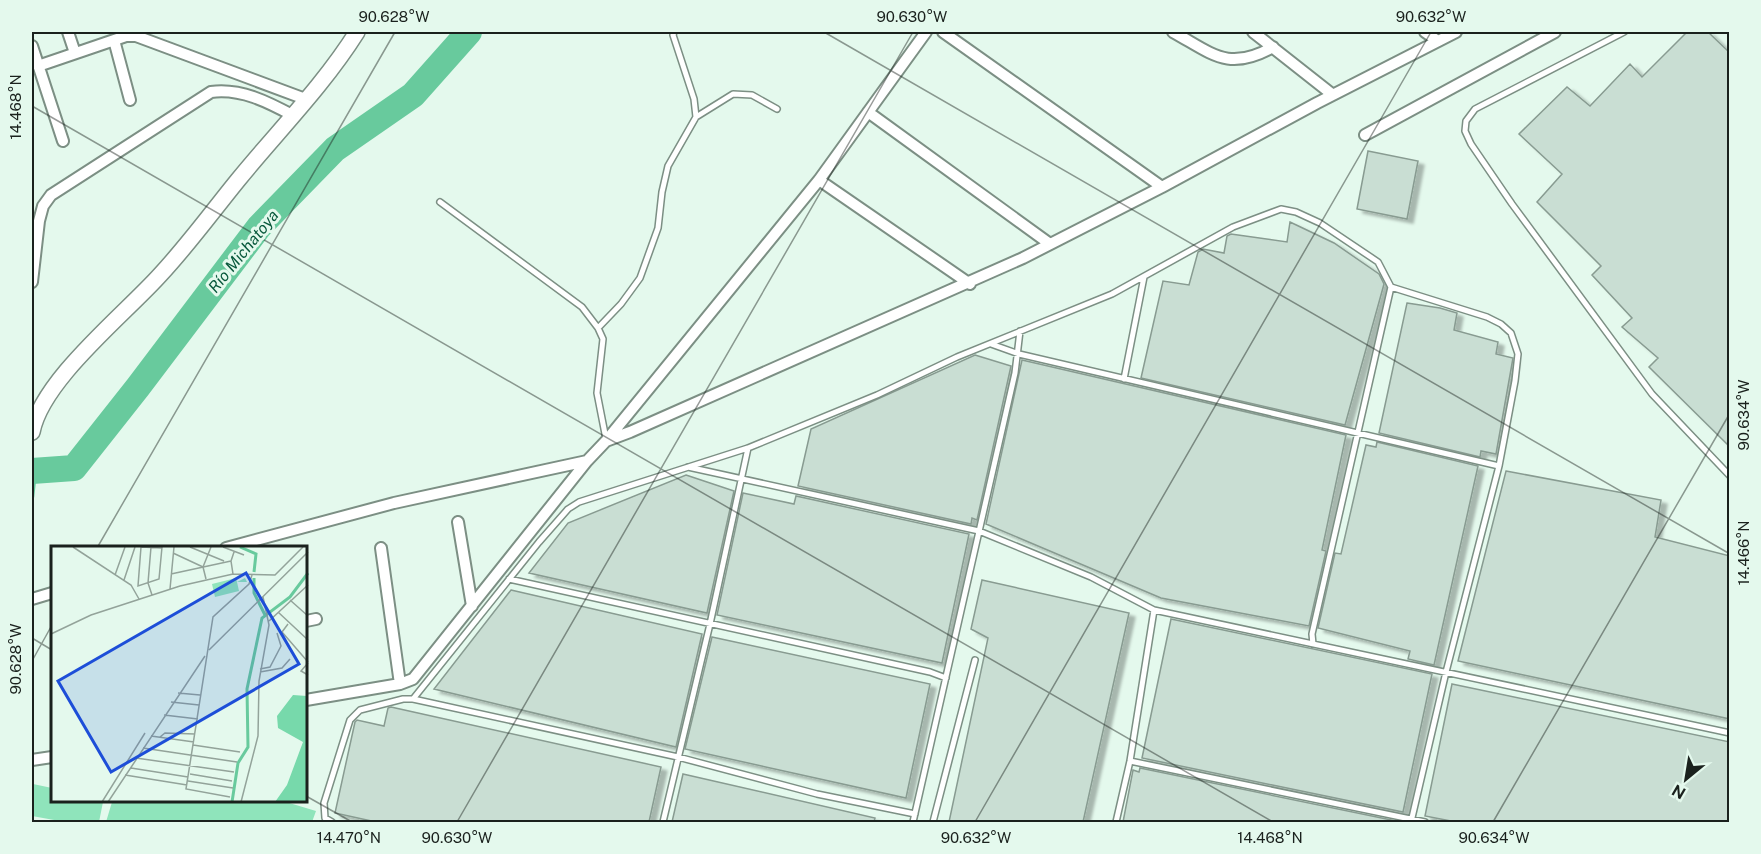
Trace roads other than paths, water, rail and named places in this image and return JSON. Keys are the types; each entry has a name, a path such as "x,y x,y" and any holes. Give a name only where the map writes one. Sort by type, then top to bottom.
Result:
{"street":[{"path":"68,32 75,53"},
{"path":"32,425 50,392 78,359 161,275 238,179 308,100 357,32"},
{"path":"308,700 400,684 412,679 587,461 606,441 819,180 926,32"},
{"path":"943,32 1162,188"},
{"path":"1173,32 1217,56 1231,60 1255,57 1273,47"},
{"path":"1254,32 1333,95"},
{"path":"1425,32 1438,41"},
{"path":"606,441 970,284 1162,188 1333,95 1456,32"},
{"path":"1365,135 1555,32"},
{"path":"38,66 126,36 149,40 308,100"},
{"path":"114,40 130,100"},
{"path":"32,46 63,141"},
{"path":"32,282 39,221 43,206 51,195 211,92 247,94 269,102 294,116"},
{"path":"868,112 1050,244"},
{"path":"819,180 970,284"},
{"path":"233,546 394,503 587,461"},
{"path":"458,522 472,606"},
{"path":"381,548 400,684"},
{"path":"32,599 51,593"},
{"path":"32,760 51,756"}],"lane":[{"path":"674,32 673,35 694,99 696,117"},
{"path":"1623,32 1475,109 1466,120 1465,131 1471,144 1512,204 1652,394 1730,476"},
{"path":"598,328 621,304 640,278 658,228 668,166 696,117 733,94 752,95 777,109"},
{"path":"440,202 582,307 598,328 603,339 597,393 606,441"},
{"path":"413,699 509,579 568,509 579,502 748,448 877,395 1020,331 1112,294 1233,227 1281,209 1296,212 1320,223 1378,261 1391,287 1312,634 1313,644"},
{"path":"1124,379 1144,277"},
{"path":"1391,287 1487,317 1501,324 1511,333 1518,354 1498,466 1411,821"},
{"path":"913,822 1018,354 1020,331"},
{"path":"991,344 1018,354 1498,466"},
{"path":"663,822 710,624 748,448"},
{"path":"687,466 741,480 979,531 1091,577 1154,610 1730,734"},
{"path":"509,579 930,672 945,678"},
{"path":"1116,822 1130,761 1154,610"},
{"path":"933,822 975,660"},
{"path":"332,822 325,818 324,803 350,720 360,710 404,699 413,699 678,757 817,794 915,814"},
{"path":"1130,761 1411,821 1425,822"}],"waterway":[{"name":"Río Michatoya","path":"32,471 74,468 259,227 335,149 413,95 469,32"},
{"path":"32,497 35,470"}]}
